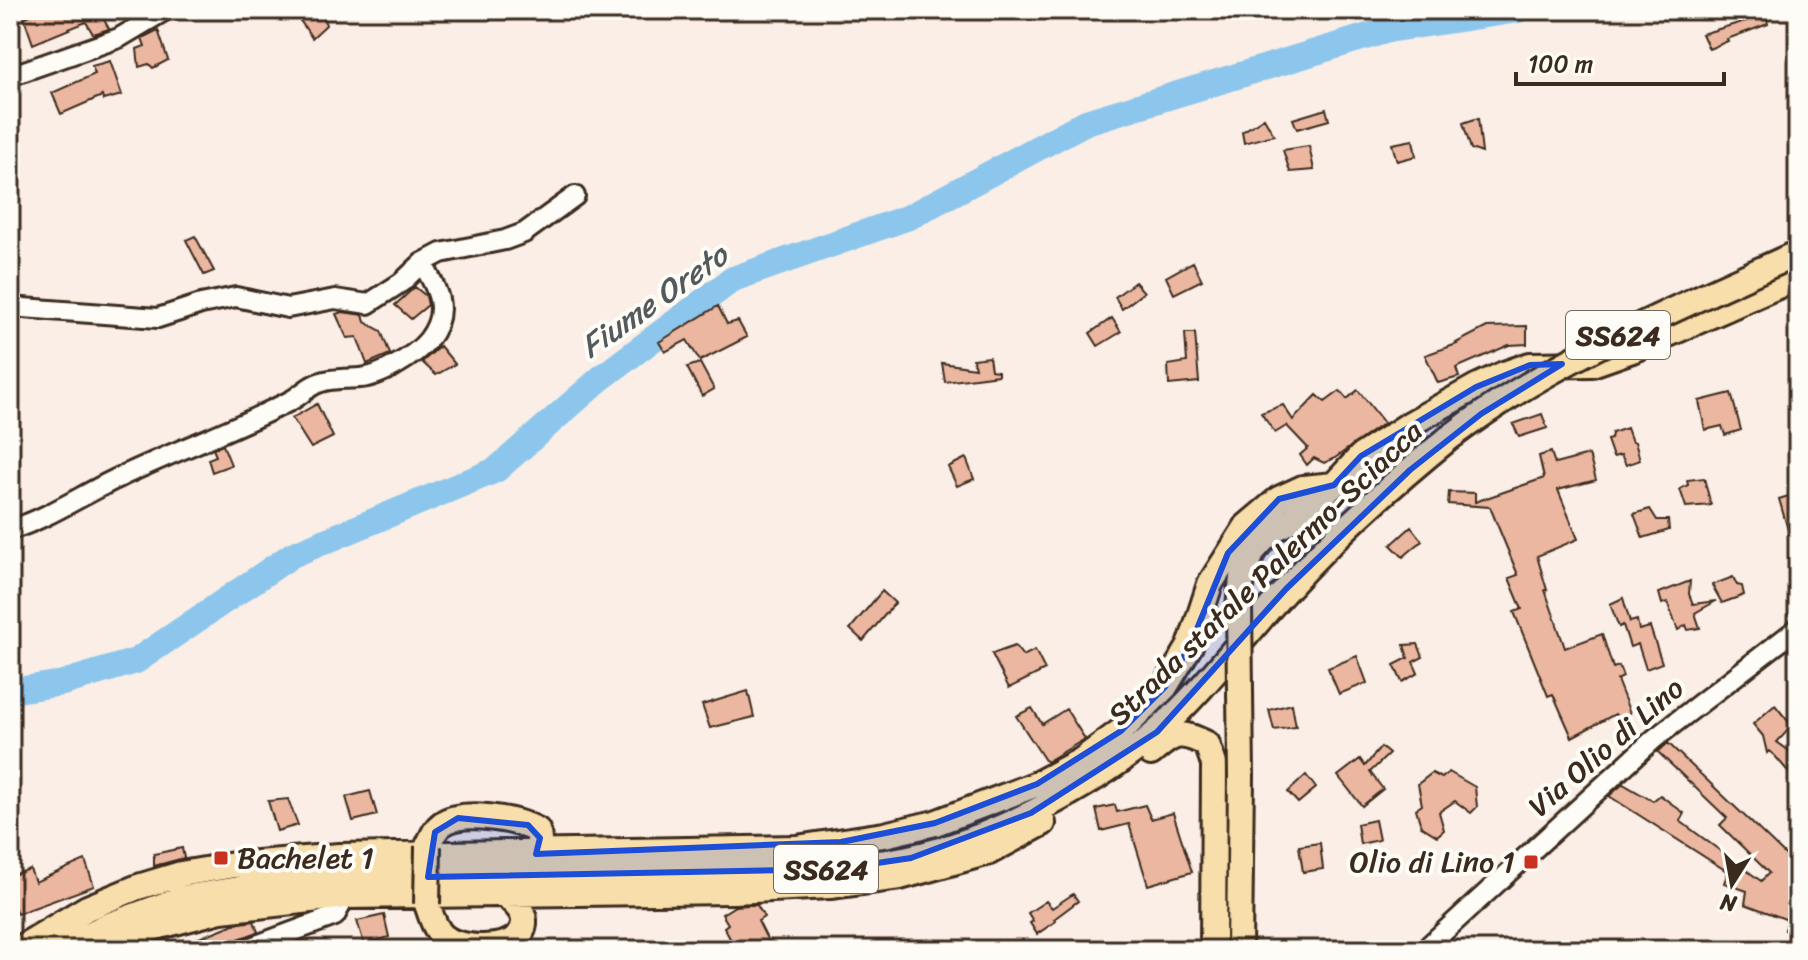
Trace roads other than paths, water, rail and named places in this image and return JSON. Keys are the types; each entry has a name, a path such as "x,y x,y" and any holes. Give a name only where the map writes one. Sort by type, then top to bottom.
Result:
{"main road":[{"name":"Strada statale Palermo-Sciacca","path":"60,950 104,927 183,898 257,886 345,879 837,869 911,858 965,841 1031,813 1096,776 1157,732 1208,681 1286,589 1355,521 1449,438 1536,378 1619,335 1798,253"},
{"path":"1239,950 1239,606 1242,578 1253,551 1271,531 1295,518 1334,485 1361,456 1476,387 1530,365 1592,364 1632,350 1798,277"},
{"path":"17,950 87,908 138,887 181,874 288,859 796,848 935,823 1037,784 1082,760 1121,731 1165,687 1190,646 1210,584 1247,526 1279,499 1303,488 1334,485"},
{"path":"101,950 130,934 221,910 346,896 734,891 830,886 900,877 989,852 1087,800 1168,738 1187,734 1207,744 1214,764 1213,950"},
{"path":"506,895 520,909 524,922 521,931 511,941 498,946 473,948 455,944 442,936 427,904 428,846 435,832 443,823 458,818 511,820 537,830 540,838 532,854"}],"street":[{"path":"10,76 119,38 166,10"},
{"path":"10,307 158,318 236,297 288,308 335,299 368,304 402,282 422,263 441,253 524,233 575,196"},
{"path":"10,530 28,525 116,479 296,398 313,385 339,378 364,378 391,368 426,343 439,324 438,290 422,263"},
{"name":"Via Olio di Lino","path":"1424,950 1654,739 1798,628"},
{"path":"243,950 335,916 346,896"}],"waterway":[{"name":"Fiume Oreto","path":"10,691 63,683 136,661 292,555 496,470 601,378 733,279 909,217 1086,122 1388,30 1518,10"}],"place":[{"name":"Bachelet 1","path":"221,858"},
{"name":"Olio di Lino 1","path":"1531,862"}]}
